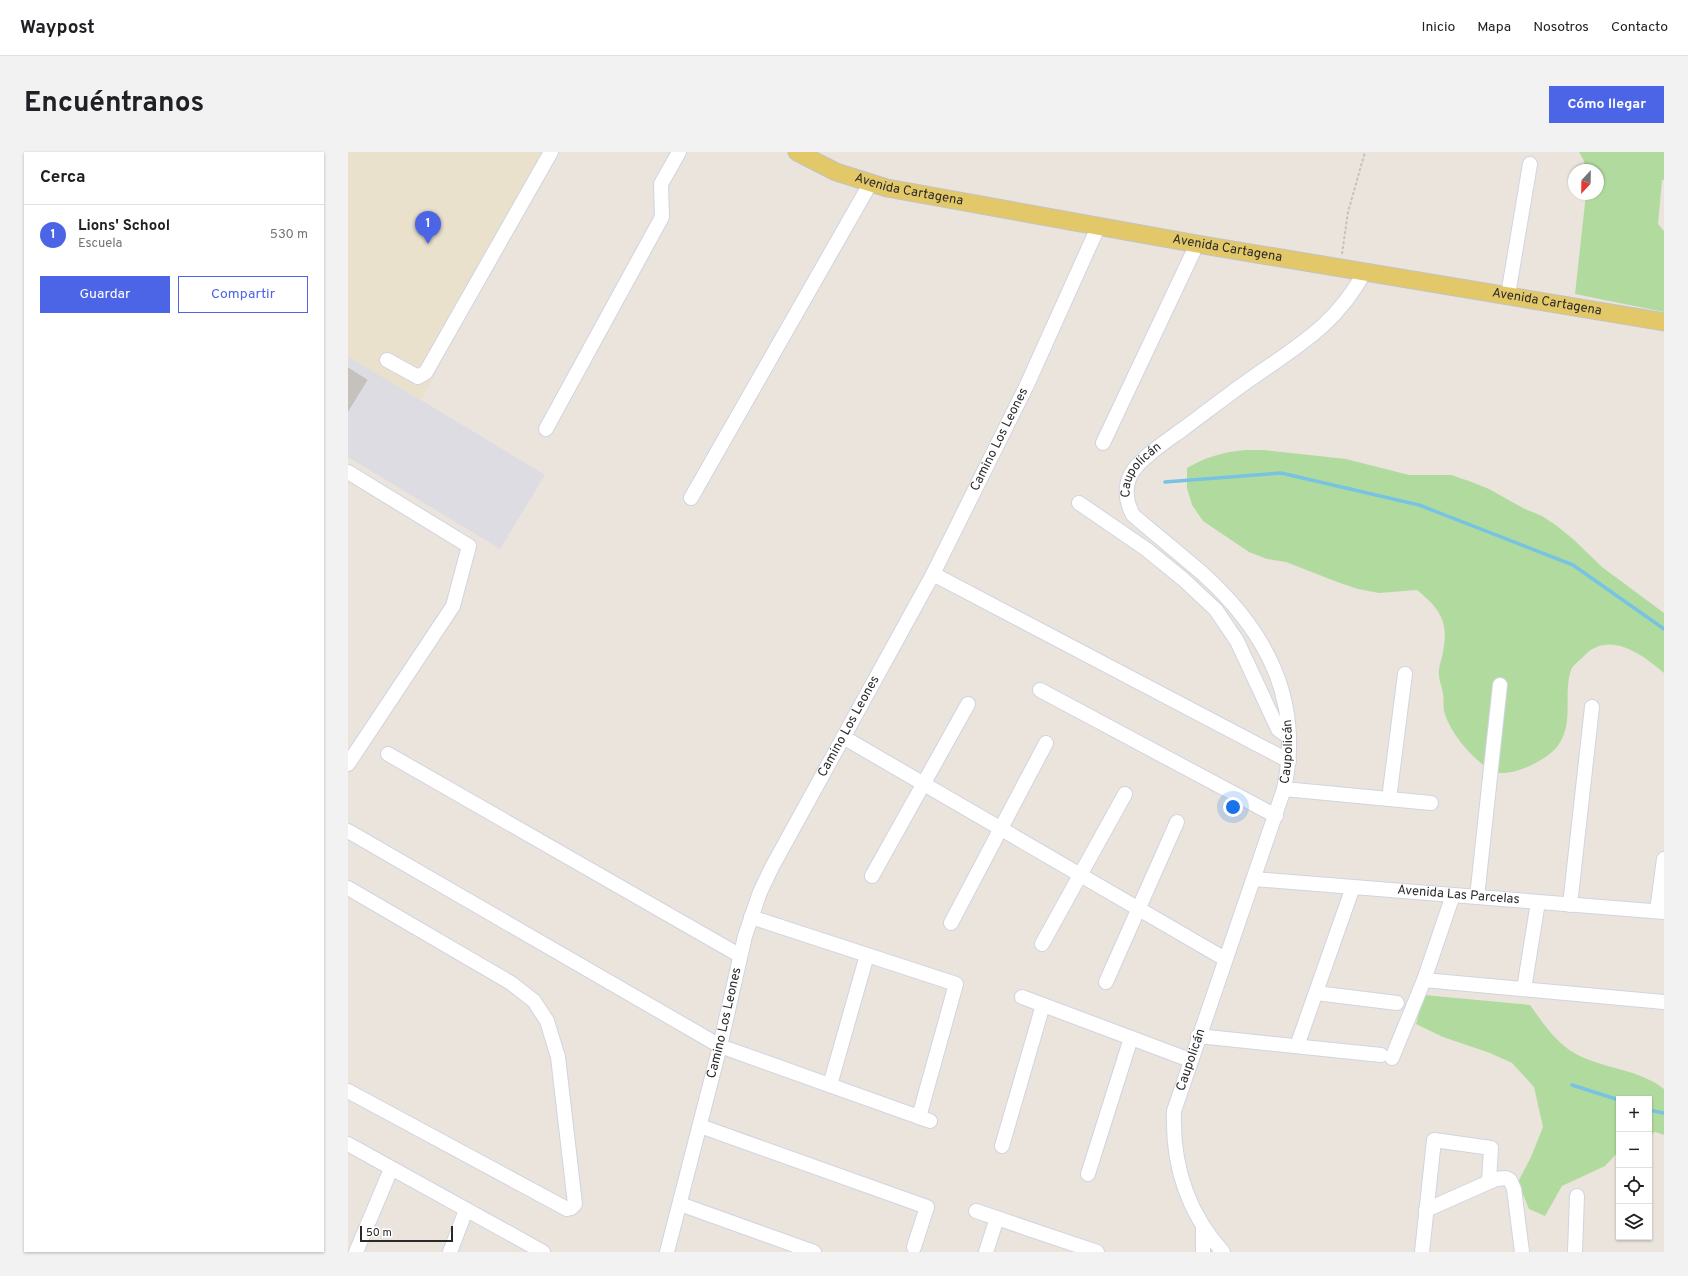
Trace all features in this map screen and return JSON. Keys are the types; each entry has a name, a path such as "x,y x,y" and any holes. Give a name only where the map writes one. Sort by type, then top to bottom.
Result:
{"main road":[{"name":"Avenida Cartagena","path":"798,152 836,172 870,184 1197,244 1664,322"}],"street":[{"path":"387,360 414,376 418,377 424,375 551,152"},
{"path":"546,430 662,217 661,184 679,152"},
{"path":"1508,295 1530,164"},
{"path":"692,498 870,184"},
{"name":"Camino Los Leones","path":"667,1252 720,1046 739,955 751,917 772,867 933,574 1026,387 1099,226"},
{"path":"1103,443 1197,244"},
{"name":"Caupolicán","path":"1223,1252 1203,1227 1187,1196 1178,1169 1174,1146 1174,1111 1198,1036 1276,816 1284,789 1289,761 1288,721 1282,688 1270,657 1258,636 1244,618 1204,575 1133,515 1127,502 1127,488 1136,467 1167,441 1322,329 1349,298 1364,271"},
{"path":"348,472 469,546 453,606 348,764"},
{"path":"1079,503 1152,554 1183,579 1216,610 1237,641 1278,729 1289,737"},
{"path":"933,574 1289,761"},
{"path":"1389,799 1405,674"},
{"path":"1477,897 1500,685"},
{"path":"1040,690 1276,816"},
{"path":"872,876 968,704"},
{"path":"1570,905 1592,707"},
{"path":"843,737 1225,959"},
{"path":"951,923 1046,743"},
{"path":"388,754 739,955"},
{"path":"1284,789 1431,803"},
{"path":"1042,944 1081,876 1125,794"},
{"path":"1106,982 1177,822"},
{"path":"348,831 720,1046 924,1119 956,984 751,917"},
{"path":"1660,912 1664,859"},
{"name":"Avenida Las Parcelas","path":"1254,879 1660,912"},
{"path":"1297,1046 1353,887"},
{"path":"348,888 511,983 534,1001 547,1021 558,1057 575,1204 571,1208 566,1209 348,1091"},
{"path":"1198,1036 1387,1056 1424,980 1453,895"},
{"path":"1524,989 1538,902"},
{"path":"830,1085 867,955"},
{"path":"1424,980 1664,1002"},
{"path":"1316,993 1397,1003"},
{"path":"1022,997 1190,1060"},
{"path":"1002,1146 1043,1005"},
{"path":"1088,1174 1131,1038"},
{"path":"700,1126 927,1207 914,1247"},
{"path":"1422,1252 1434,1140 1491,1148 1489,1182"},
{"path":"348,1144 543,1252"},
{"path":"356,1252 391,1169"},
{"path":"1426,1210 1496,1179 1506,1178 1510,1180 1514,1188 1522,1252"},
{"path":"1575,1252 1577,1196"},
{"path":"680,1204 814,1252"},
{"path":"450,1252 466,1210"},
{"path":"976,1211 1097,1252"},
{"path":"986,1252 997,1218"},
{"path":"1203,1227 1203,1252"}],"path":[{"path":"1340,267 1348,212 1365,152"}],"shaded area":[{"path":"348,152 560,152 455,336 421,400 348,356"},
{"path":"348,356 545,475 500,549 348,457"}],"green space":[{"path":"1579,152 1664,152 1664,180 1662,180 1658,224 1664,231 1664,312 1575,294 1585,200 1604,200 1604,164 1584,164"},
{"path":"1245,450 1264,450 1346,459 1409,475 1451,475 1489,489 1523,508 1542,516 1573,539 1602,567 1664,613 1664,673 1646,659 1625,647 1603,645 1593,649 1576,663 1571,670 1568,689 1566,727 1556,748 1542,759 1522,769 1502,773 1490,770 1462,744 1451,728 1444,711 1443,693 1439,680 1439,672 1445,641 1445,632 1441,616 1432,603 1417,590 1379,593 1358,589 1286,562 1267,559 1249,552 1203,521 1192,505 1187,488 1187,468 1215,456"},
{"path":"1424,995 1530,1005 1545,1026 1556,1038 1576,1054 1598,1063 1644,1077 1664,1089 1664,1135 1655,1132 1652,1134 1652,1096 1616,1096 1616,1154 1605,1166 1562,1186 1545,1216 1529,1209 1518,1182 1531,1157 1543,1127 1534,1087 1512,1063 1490,1053 1443,1037 1416,1024"}],"building":[{"path":"348,368 367,380 348,411"}],"waterway":[{"path":"1165,482 1281,473 1419,505 1573,565 1664,629"},
{"path":"1572,1085 1616,1099"},
{"path":"1652,1111 1664,1113"}],"place":[{"name":"Lions' School","path":"428,244"}]}
